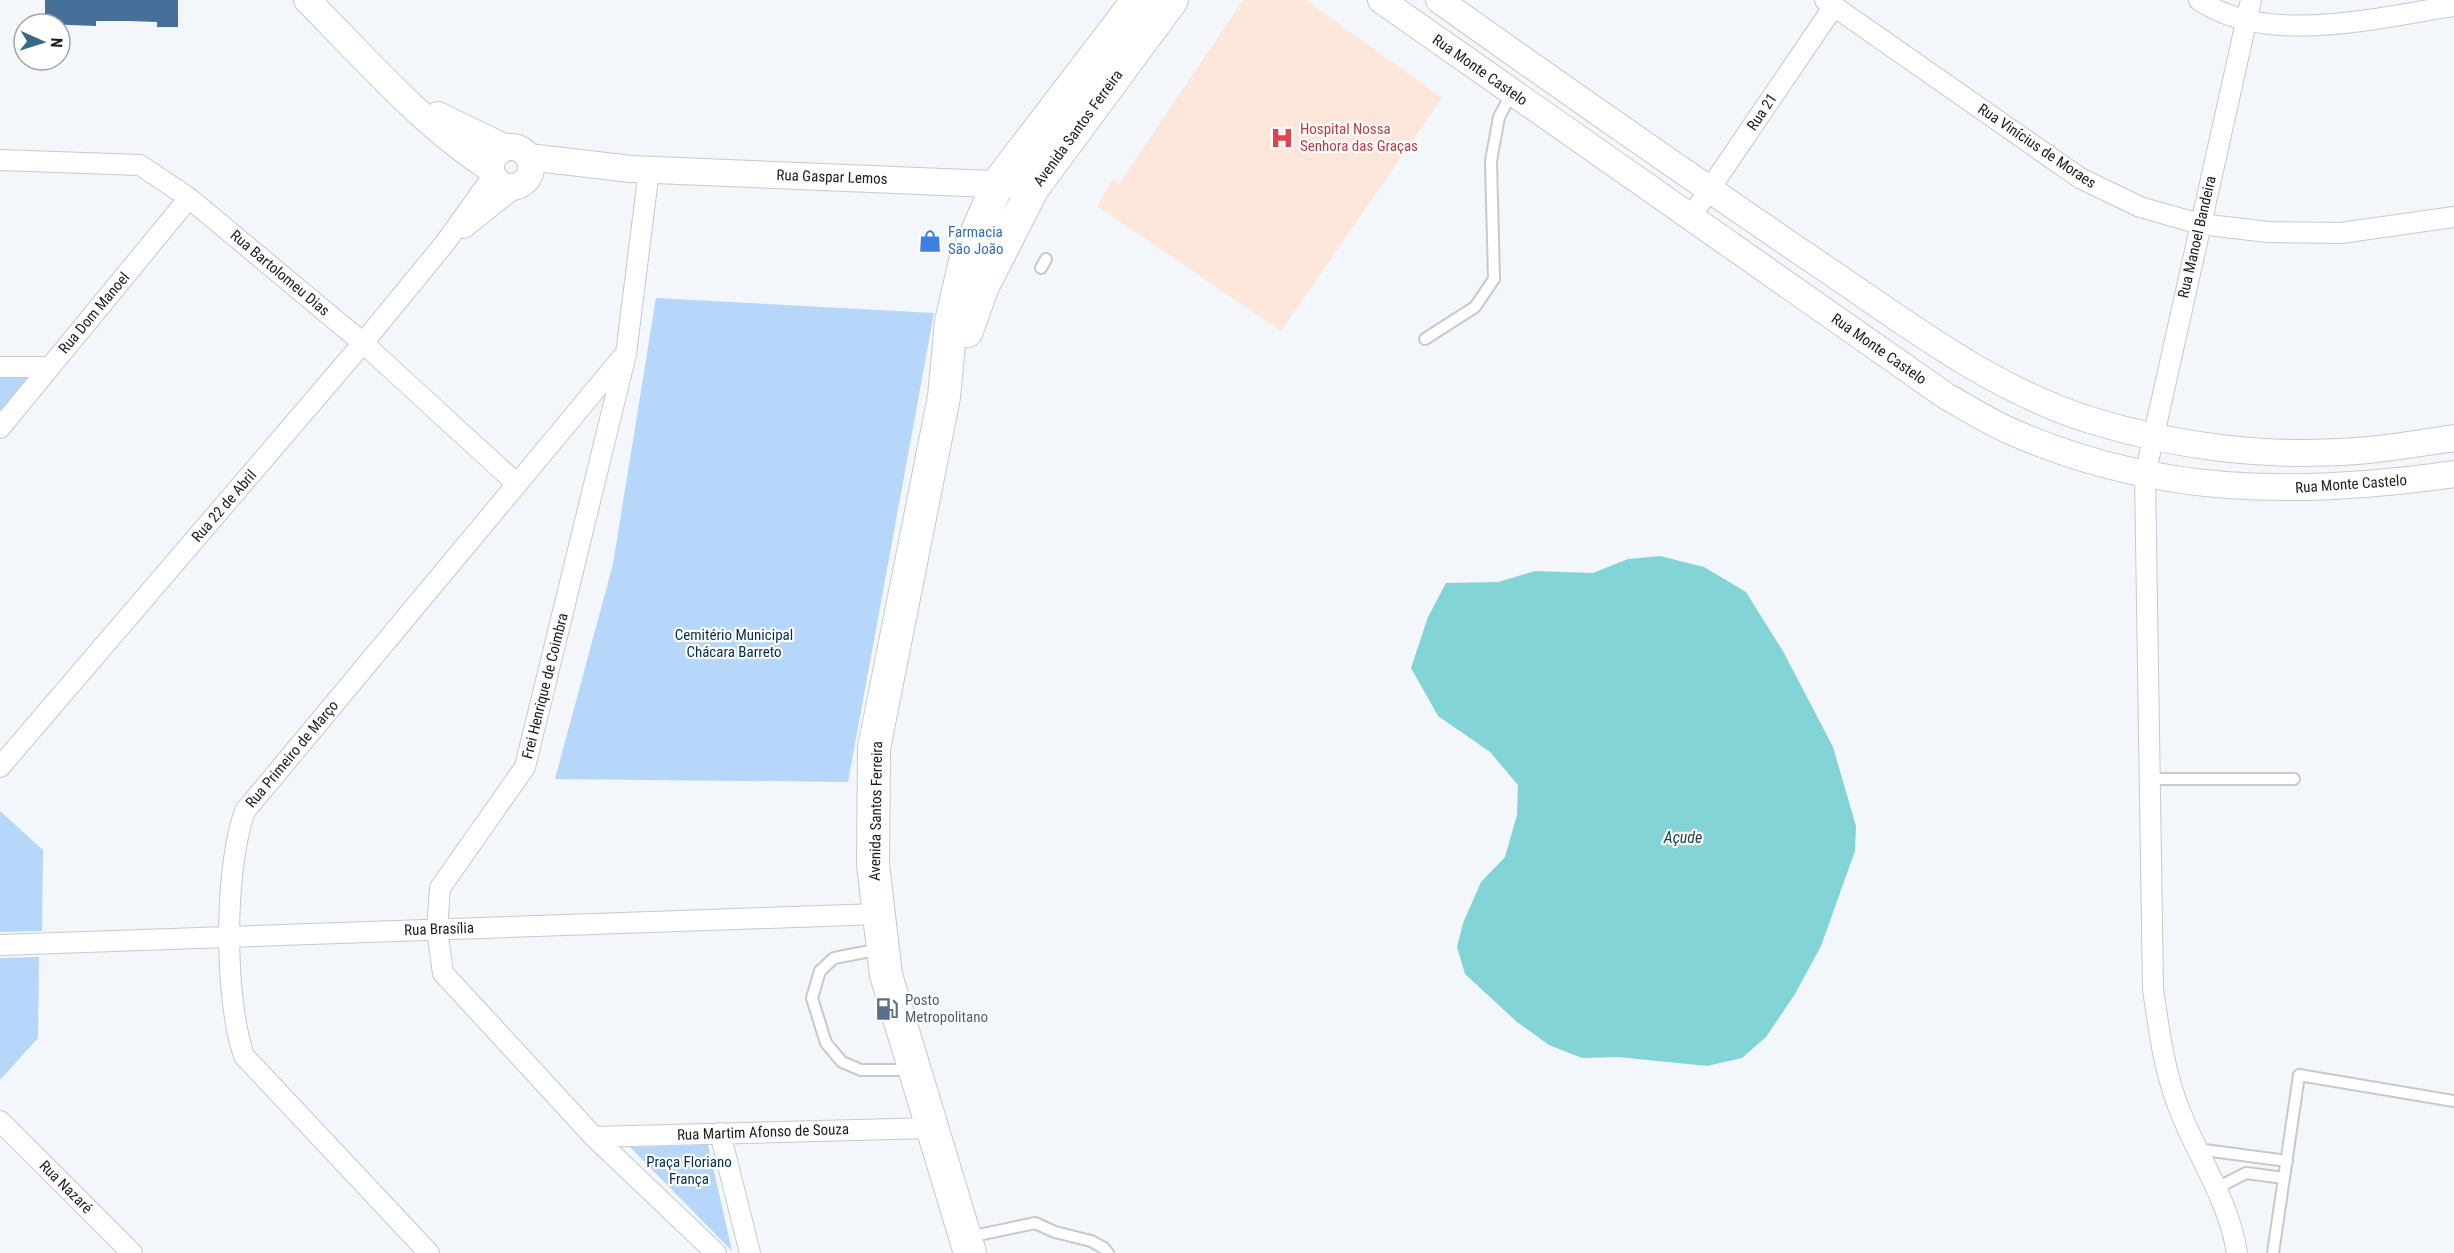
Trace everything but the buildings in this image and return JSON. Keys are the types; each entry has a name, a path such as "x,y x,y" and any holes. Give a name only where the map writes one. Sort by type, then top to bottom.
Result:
{"main road":[{"name":"Avenida Santos Ferreira","path":"968,1245 886,975 881,948 873,864 874,748 944,398 951,322 966,257 998,183 1138,0"},
{"name":"Avenida Santos Ferreira","path":"944,398 982,288 1034,188 1172,0"}],"street":[{"path":"308,0 408,101 471,156 511,168"},
{"name":"Rua Monte Castelo","path":"1381,0 1946,396 2009,430 2076,456 2145,475 2227,486 2296,489 2374,485 2454,474"},
{"path":"1439,0 1708,190 1972,368 2033,399 2071,413 2152,436 2227,450 2300,453 2368,450 2454,438"},
{"path":"2199,0 2246,20 2289,25 2328,25 2454,6"},
{"name":"Rua Manoel Bandeira","path":"2236,1253 2234,1235 2217,1188 2179,1110 2164,1061 2152,989 2145,475 2251,0"},
{"name":"Rua 21","path":"1690,218 1830,3"},
{"name":"Rua Vinícius de Moraes","path":"1830,3 2080,178 2140,207 2200,224 2268,232 2341,233 2454,217"},
{"name":"Rua Bartolomeu Dias","path":"0,160 140,165 189,198 363,343 517,484"},
{"name":"Rua Gaspar Lemos","path":"511,168 640,170 998,183 1034,188"},
{"name":"Rua 22 de Abril","path":"0,767 511,168"},
{"name":"Frei Henrique de Coimbra","path":"640,170 626,354 525,767 440,888 437,930 443,973 594,1137 716,1253"},
{"name":"Rua Dom Manoel","path":"0,428 189,198"},
{"name":"Rua Primeiro de Março","path":"429,1253 244,1056 236,1033 229,937 237,833 245,811 626,354"},
{"path":"0,367 50,367"},
{"name":"Rua Brasília","path":"0,945 879,914"},
{"name":"Rua Nazaré","path":"0,1121 132,1253"},
{"name":"Rua Martim Afonso de Souza","path":"594,1137 931,1128"},
{"path":"720,1133 750,1253"}],"lane":[{"path":"1425,339 1475,307 1494,279 1491,161 1499,117 1512,93"},
{"path":"2149,779 2294,779"},
{"path":"881,948 834,958 820,971 812,998 826,1043 842,1062 861,1070 914,1070"},
{"path":"2274,1253 2299,1075 2454,1101"},
{"path":"2197,1149 2287,1161"},
{"path":"2217,1188 2246,1173 2284,1178"},
{"path":"968,1245 1035,1223 1055,1232 1091,1240 1108,1253"}],"shaded area":[{"name":"Hospital Nossa Senhora das Graças","path":"1243,0 1306,0 1442,98 1281,331 1097,206 1113,179 1119,184"}],"green space":[{"name":"Cemitério Municipal Chácara Barreto","path":"656,298 934,313 848,782 555,779 613,564"},
{"path":"0,375 31,375 0,412"},
{"path":"0,811 43,850 42,931 0,932"},
{"path":"39,957 38,1038 0,1080 0,958"},
{"name":"Praça Floriano França","path":"708,1145 732,1251 630,1147"}],"water":[{"name":"Açude","path":"1660,556 1704,567 1746,592 1784,653 1833,747 1856,826 1855,851 1821,946 1795,994 1766,1037 1742,1058 1707,1066 1618,1057 1582,1058 1549,1045 1517,1022 1465,974 1457,947 1463,923 1481,882 1505,857 1517,815 1518,785 1490,752 1438,716 1411,668 1428,617 1446,583 1498,582 1535,571 1593,573 1628,559"}],"place":[{"name":"Hospital Nossa Senhora das Graças","path":"1282,138"},
{"name":"Farmacia São João","path":"930,241"},
{"name":"Posto Metropolitano","path":"887,1009"}]}
